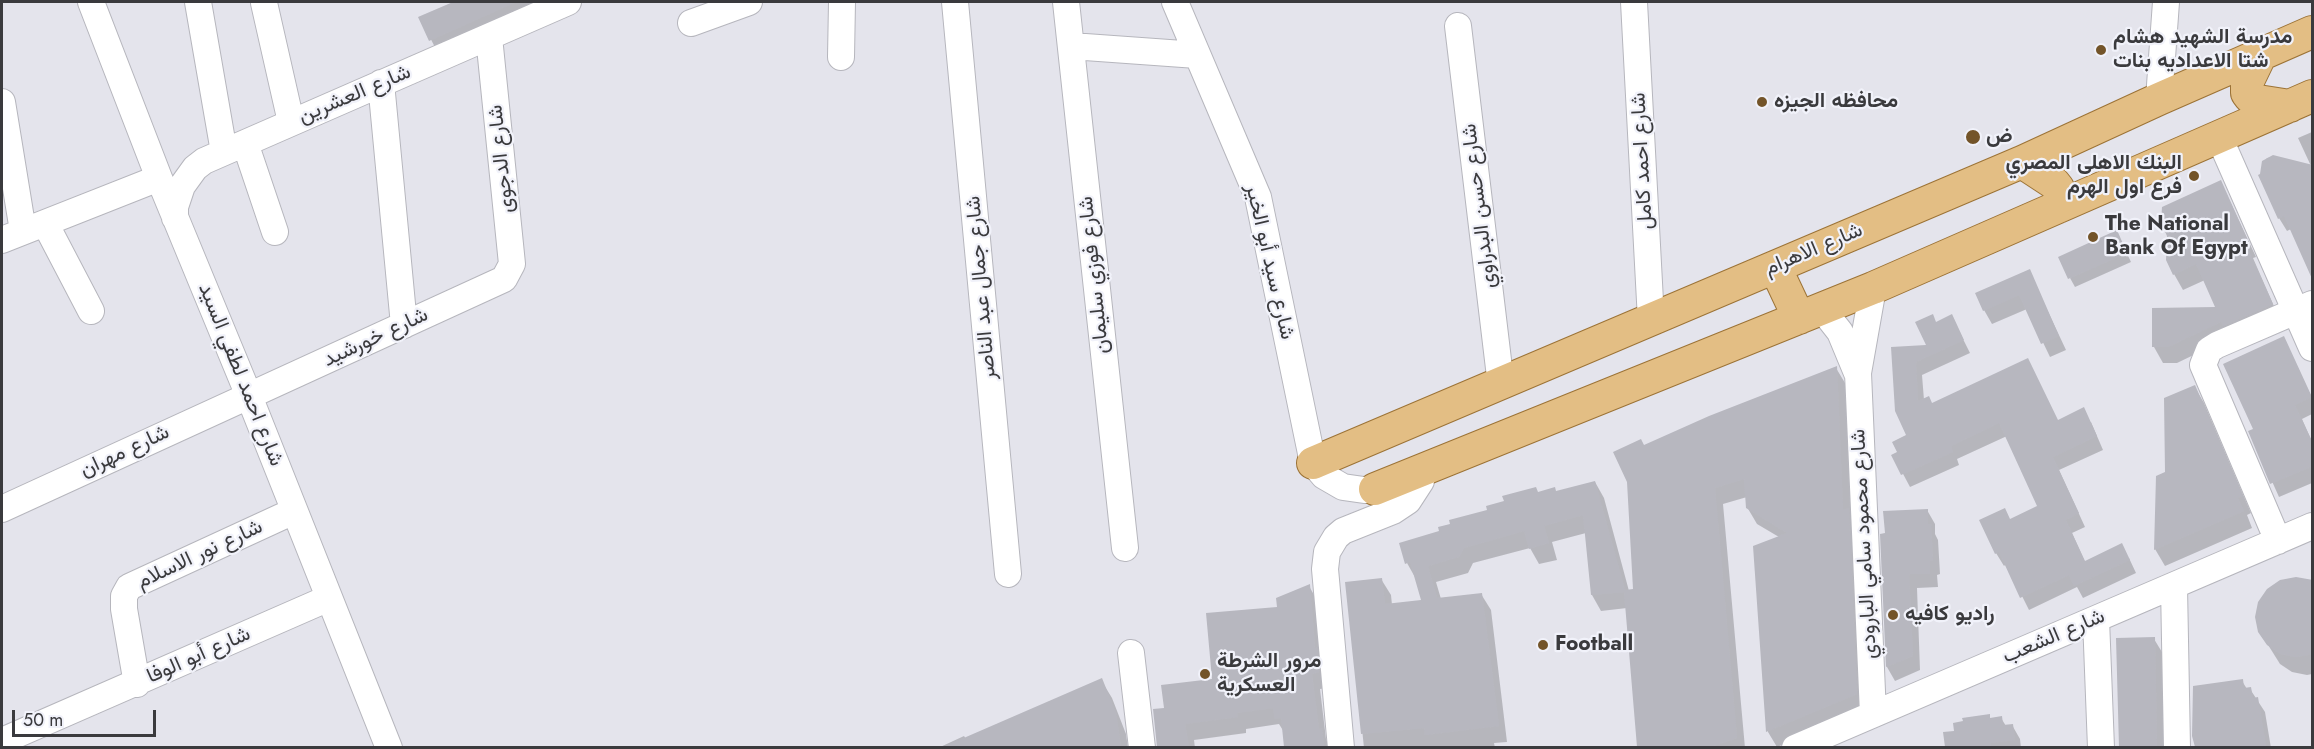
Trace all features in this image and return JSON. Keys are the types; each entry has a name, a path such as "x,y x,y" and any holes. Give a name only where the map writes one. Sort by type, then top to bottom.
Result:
{"main road":[{"name":"شارع الاهرام","path":"1313,463 2022,162 2313,32"},
{"path":"2260,56 2247,83 2247,93 2258,101 2301,101"},
{"path":"1375,489 1873,288 2301,101"},
{"path":"2022,162 2058,188 2060,201 2058,207"},
{"path":"1775,267 1810,313"}],"street":[{"name":"شارع احمد لطفي السيد","path":"91,2 159,178 389,747"},
{"path":"198,2 234,148 275,232"},
{"name":"شارع العشرين","path":"176,219 178,196 188,176 204,162 568,2"},
{"path":"691,22 749,2"},
{"path":"841,57 842,2"},
{"name":"شارع جمال عبد الناصر","path":"955,2 1008,574"},
{"name":"شارع فوزي سليمان","path":"1066,2 1125,548"},
{"name":"شارع سيد أبو الخير","path":"1175,2 1258,197 1313,463"},
{"name":"شارع احمد كامل","path":"1634,2 1651,320"},
{"path":"2159,99 2166,2"},
{"path":"264,3 291,122"},
{"name":"شارع حسن البدراوي","path":"1458,26 1501,385"},
{"name":"شارع الدجوى","path":"489,37 512,264 504,279"},
{"path":"1071,46 1197,56"},
{"path":"381,83 404,325"},
{"path":"2,102 23,231 91,311"},
{"path":"2219,137 2305,308 2313,348"},
{"path":"23,231 159,178"},
{"name":"شارع خورشيد","path":"249,396 504,279"},
{"name":"شارع محمود سامي البارودي","path":"1873,288 1858,373 1873,714"},
{"path":"2278,541 2203,365 2209,350 2217,345 2305,308"},
{"name":"شارع محمود سامي البارودي","path":"1810,313 1840,332 1858,373"},
{"name":"شارع مهران","path":"2,508 249,396"},
{"path":"1313,463 1324,476 1343,487 1375,489"},
{"path":"1341,747 1326,569 1328,552 1336,537 1343,531 1393,511 1408,501 1420,481 1422,470"},
{"name":"شارع نور الاسلام","path":"137,684 124,609 124,596 129,587 294,511"},
{"name":"شارع الشعب","path":"1795,747 2313,526"},
{"path":"2174,586 2177,747"},
{"name":"شارع أبو الوفا","path":"2,741 330,598"},
{"path":"2096,619 2101,747"},
{"path":"1131,653 1142,747"}],"building":[{"path":"453,2 516,2 429,41 418,17"},
{"path":"2273,155 2313,165 2313,281 2284,216 2278,219 2258,175 2262,161"},
{"path":"2221,180 2248,241 2245,242 2273,304 2223,326 2221,322 2168,347 2152,347 2152,308 2215,307 2196,264 2173,275 2166,260 2167,236 2161,223 2162,207"},
{"path":"2117,230 2127,253 2068,279 2058,257"},
{"path":"2030,269 2059,336 2041,344 2019,295 1983,311 1975,293"},
{"path":"1933,314 1936,322 1952,314 1964,340 1916,362 1918,401 1929,396 1932,403 2028,358 2058,420 2084,407 2097,436 2053,457 2079,513 2066,520 2085,561 2122,543 2130,560 2074,586 2069,575 2020,598 1999,552 1995,554 1979,520 2005,508 2010,519 2037,506 1999,423 1951,446 1953,452 1901,475 1891,455 1897,452 1892,442 1906,435 1895,411 1891,347 1926,345 1915,322"},
{"path":"2284,336 2312,397 2295,405 2313,443 2313,466 2270,484 2248,431 2253,429 2223,364"},
{"path":"1837,366 1843,510 1849,508 1857,694 1766,732 1753,546 1787,533 1746,508 1744,479 1715,488 1737,738 1711,747 1637,747 1624,592 1591,595 1583,515 1544,526 1549,543 1529,549 1524,531 1464,548 1459,557 1428,566 1437,598 1482,593 1499,726 1425,735 1424,728 1361,734 1345,582 1382,578 1385,604 1421,600 1410,562 1405,564 1399,543 1439,531 1438,527 1450,524 1449,520 1487,510 1486,506 1504,501 1502,496 1536,487 1538,492 1555,487 1556,491 1595,481 1625,590 1633,589 1627,482 1613,452 1641,439 1644,445 1709,416"},
{"path":"2195,385 2243,496 2238,498 2244,511 2154,550 2156,476 2165,472 2164,398"},
{"path":"1928,509 1933,560 1930,561 1930,574 1909,574 1913,656 1886,667 1880,534 1885,533 1883,511"},
{"path":"2296,577 2313,580 2313,654 2296,657 2280,654 2267,645 2258,632 2255,617 2258,602 2267,589 2280,580"},
{"path":"1310,584 1319,672 1312,674 1319,729 1322,728 1324,747 1284,747 1281,718 1275,719 1273,708 1237,713 1238,717 1185,724 1189,747 1157,747 1153,709 1164,708 1161,685 1212,679 1206,613 1277,607 1276,598"},
{"path":"2155,637 2157,747 2119,747 2116,638"},
{"path":"1102,678 1116,713 1121,747 943,747"},
{"path":"2243,679 2244,688 2251,687 2253,698 2258,697 2266,747 2195,747 2192,736 2193,686"},
{"path":"1990,714 1990,718 2002,716 2003,725 2013,724 2015,740 1991,743 1991,747 1945,747 1943,732 1954,731 1953,723 1963,721 1962,718"}],"place":[{"name":"مدرسة الشهيد هشام شتا الاعداديه بنات","path":"2101,50"},
{"name":"محافظه الجيزه","path":"1762,102"},
{"name":"ض","path":"1973,137"},
{"name":"البنك الاهلى المصري فرع اول الهرم","path":"2194,176"},
{"name":"The National Bank Of Egypt","path":"2093,237"},
{"name":"راديو كافيه","path":"1893,615"},
{"name":"Football","path":"1543,645"},
{"name":"مرور الشرطة العسكرية","path":"1205,674"}]}
